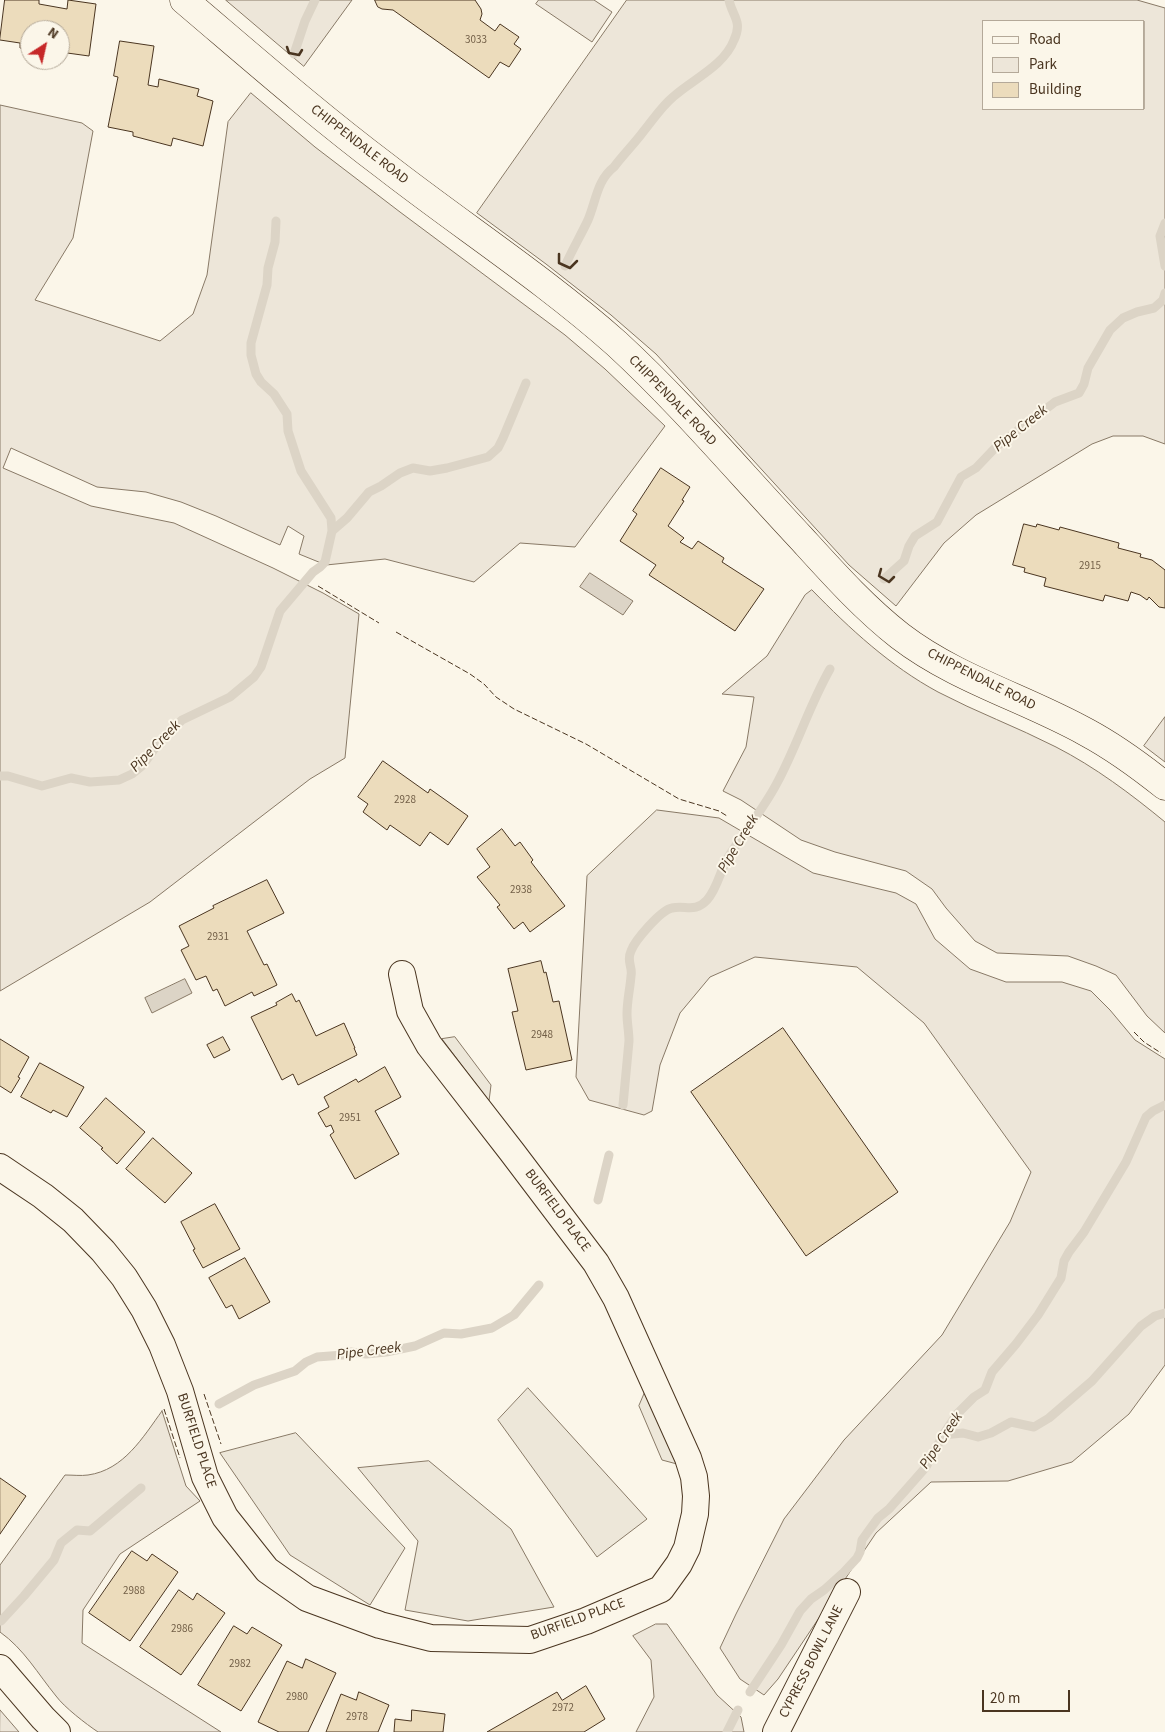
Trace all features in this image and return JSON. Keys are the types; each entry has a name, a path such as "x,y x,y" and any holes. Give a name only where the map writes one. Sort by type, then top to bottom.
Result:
{"street":[{"name":"CHIPPENDALE ROAD","path":"184,0 342,133 541,283 614,342 670,397 853,594 904,639 965,675 1086,731 1165,786"},
{"name":"BURFIELD PLACE","path":"0,1167 43,1196 73,1220 103,1251 124,1277 144,1309 162,1345 180,1391 205,1478 225,1517 267,1570 307,1598 380,1625 431,1638 530,1640 586,1621 661,1589 679,1564 687,1548 692,1530 696,1496 694,1477 688,1458 616,1298 596,1263 429,1045 410,1010 402,974"},
{"name":"CYPRESS BOWL LANE","path":"776,1732 847,1592"},
{"path":"0,1668 57,1732"}],"green space":[{"path":"226,0 352,0 304,66"},
{"path":"539,0 594,0 612,12 592,42 536,4"},
{"path":"627,0 1137,0 1165,8 1165,444 1143,436 1113,436 1092,444 976,515 944,543 896,606 849,565 656,354 611,315 477,213"},
{"path":"251,93 315,147 565,335 605,369 665,426 575,547 520,543 474,582 385,559 326,565 299,554 304,536 288,526 280,545 181,502 146,492 97,487 11,448 3,468 91,506 174,523 273,568 323,593 359,614 345,758 310,779 150,902 0,991 0,105 82,123 93,131 73,238 35,300 160,341 193,314 207,275 228,122"},
{"path":"812,590 871,646 903,671 938,692 1041,740 1085,763 1165,822 1165,1033 1147,1016 1116,975 1068,956 997,953 975,941 932,889 906,871 835,852 801,840 741,800 723,791 746,747 754,697 722,694 767,656 805,595"},
{"path":"1165,717 1165,762 1144,746"},
{"path":"657,810 719,818 813,873 896,893 916,904 935,939 970,969 1006,982 1062,982 1091,991 1135,1040 1165,1059 1165,1365 1129,1414 1072,1462 1008,1481 931,1482 876,1533 778,1679 764,1695 740,1679 720,1648 784,1519 844,1440 942,1335 1010,1222 1031,1172 924,1023 857,967 755,957 710,977 680,1013 660,1065 652,1111 644,1115 589,1100 576,1077 587,876"},
{"path":"162,1411 186,1486 200,1501 120,1554 83,1610 82,1643 221,1732 98,1732 64,1705 24,1654 0,1632 0,1565 65,1475 88,1475 112,1467 140,1441"},
{"path":"656,1624 667,1624 717,1695 741,1717 744,1732 636,1732 654,1697 651,1660 633,1636"},
{"path":"0,1710 19,1732 0,1732"}],"shaded area":[{"path":"590,573 633,601 623,615 580,587"},
{"path":"185,979 192,993 152,1013 145,998"},
{"path":"455,1037 491,1085 489,1101 442,1039"},
{"path":"528,1388 647,1519 597,1557 498,1420"},
{"path":"645,1392 677,1464 662,1460 639,1406"},
{"path":"296,1433 405,1548 370,1605 290,1555 220,1453"},
{"path":"429,1461 511,1529 554,1607 468,1621 405,1610 418,1541 358,1468"}],"building":[{"path":"5,0 39,0 39,4 67,9 68,0 96,4 89,56 70,53 70,20 20,20 20,43 0,40"},
{"path":"375,0 475,0 481,9 480,20 495,31 500,24 519,37 514,44 521,49 509,67 500,62 489,78 393,10 378,7"},
{"path":"120,41 154,46 148,85 158,87 159,79 199,89 197,96 213,101 203,146 173,138 171,146 133,136 133,132 108,127 118,77 114,76"},
{"path":"661,468 690,487 682,500 684,501 668,526 684,538 680,542 692,549 698,541 724,558 722,562 764,589 735,631 649,575 656,565 620,541 637,514 633,511"},
{"path":"1024,524 1036,527 1037,524 1059,530 1060,527 1119,543 1118,548 1141,554 1140,557 1152,560 1165,570 1165,608 1159,607 1149,597 1147,600 1131,592 1128,601 1105,595 1103,601 1044,586 1046,578 1024,572 1025,568 1013,565"},
{"path":"383,761 428,793 430,789 468,816 448,845 430,832 420,846 390,825 387,830 363,812 368,804 358,797"},
{"path":"502,829 515,846 520,842 533,860 531,862 565,906 530,932 523,922 514,929 497,907 500,905 477,877 490,867 477,849"},
{"path":"267,880 284,913 247,931 264,965 267,964 277,985 254,996 252,992 225,1006 217,989 213,991 206,976 196,980 181,950 189,946 179,926 214,908 213,906"},
{"path":"541,961 544,973 546,972 553,1002 559,1001 572,1060 526,1070 512,1012 518,1011 508,969"},
{"path":"292,994 296,1002 299,1000 316,1036 344,1023 357,1055 298,1085 293,1074 282,1080 251,1017 277,1005 276,1003"},
{"path":"783,1028 898,1192 806,1256 691,1092"},
{"path":"223,1037 230,1050 214,1058 207,1045"},
{"path":"0,1039 29,1057 11,1093 0,1086"},
{"path":"40,1063 84,1087 67,1117 53,1110 51,1113 21,1097"},
{"path":"385,1067 401,1097 375,1111 399,1154 355,1179 330,1135 334,1132 331,1125 326,1127 318,1113 329,1107 324,1097 356,1079 358,1082"},
{"path":"106,1098 145,1132 117,1164 101,1149 103,1148 80,1128"},
{"path":"153,1138 192,1173 165,1203 126,1169"},
{"path":"215,1204 240,1249 203,1268 181,1222"},
{"path":"245,1258 270,1302 239,1319 232,1305 226,1308 209,1278"},
{"path":"0,1478 26,1496 0,1534"},
{"path":"132,1551 147,1561 152,1554 178,1572 130,1641 89,1613"},
{"path":"179,1590 193,1600 197,1593 225,1613 181,1675 140,1647"},
{"path":"234,1626 247,1634 252,1627 282,1645 241,1711 198,1685"},
{"path":"306,1659 336,1673 308,1732 279,1732 258,1722 287,1661 302,1668"},
{"path":"586,1686 605,1719 584,1732 487,1732 557,1692 562,1700"},
{"path":"359,1692 389,1705 378,1732 326,1732 341,1694 356,1700"},
{"path":"412,1710 445,1714 443,1732 394,1732 395,1719 411,1721"}],"waterway":[{"path":"294,54 305,21 315,0"},
{"path":"565,266 588,220 600,184 608,172 661,109 681,90 716,65 729,49 737,28 736,19 729,0"},
{"name":"Pipe Creek","path":"0,776 8,776 42,786 71,778 90,782 119,780 132,774 143,765 160,741 182,720 230,697 254,677 261,667 280,611 313,572 325,562 332,531 331,518 301,471 288,431 287,414 274,394 261,382 256,374 251,355 251,343 267,285 268,268 275,242 276,221"},
{"name":"Pipe Creek","path":"1165,223 1160,236 1165,266"},
{"name":"Pipe Creek","path":"884,579 904,561 915,536 937,522 961,477 976,468 996,447 1055,402 1079,393 1084,384 1088,368 1110,330 1123,318 1154,308 1163,300 1165,293"},
{"path":"332,531 347,518 369,492 400,473 413,468 430,471 447,468 488,457 498,448 526,383"},
{"name":"Pipe Creek","path":"623,1105 629,1041 627,1014 631,973 629,958 633,946 649,926 667,910 677,907 690,908 698,906 703,904 710,896 727,859 766,803 777,783 830,669"},
{"name":"Pipe Creek","path":"750,1692 781,1645 800,1611 857,1558 862,1540 878,1518 889,1509 926,1467 957,1414 974,1397 985,1390 992,1372 1038,1315 1061,1278 1064,1261 1084,1232 1126,1162 1146,1117 1165,1105"},
{"name":"Pipe Creek","path":"598,1200 609,1155"},
{"name":"Pipe Creek","path":"219,1404 254,1385 295,1371 306,1362 317,1357 343,1355 351,1352 366,1354 386,1352 415,1346 444,1333 461,1334 492,1328 514,1315 539,1285"},
{"path":"943,1435 963,1433 978,1437 991,1433 1011,1422 1034,1427 1049,1418 1092,1381 1141,1326 1155,1316 1165,1313"},
{"name":"Pipe Creek","path":"1,1621 54,1560 61,1543 77,1530 90,1531 141,1488"},
{"name":"Pipe Creek","path":"727,1732 738,1710"}],"fence":[{"path":"318,586 379,623"},
{"path":"396,632 470,674 484,684 496,697 514,709 586,744 679,799 719,811 727,816"},
{"path":"1134,1032 1144,1042 1161,1053"},
{"path":"204,1394 221,1444"},
{"path":"164,1409 180,1458"}],"wall":[{"path":"287,47 289,53 299,55 302,50"},
{"path":"559,254 559,263 570,268 577,261"},
{"path":"881,569 879,576 889,582 894,577"}]}
